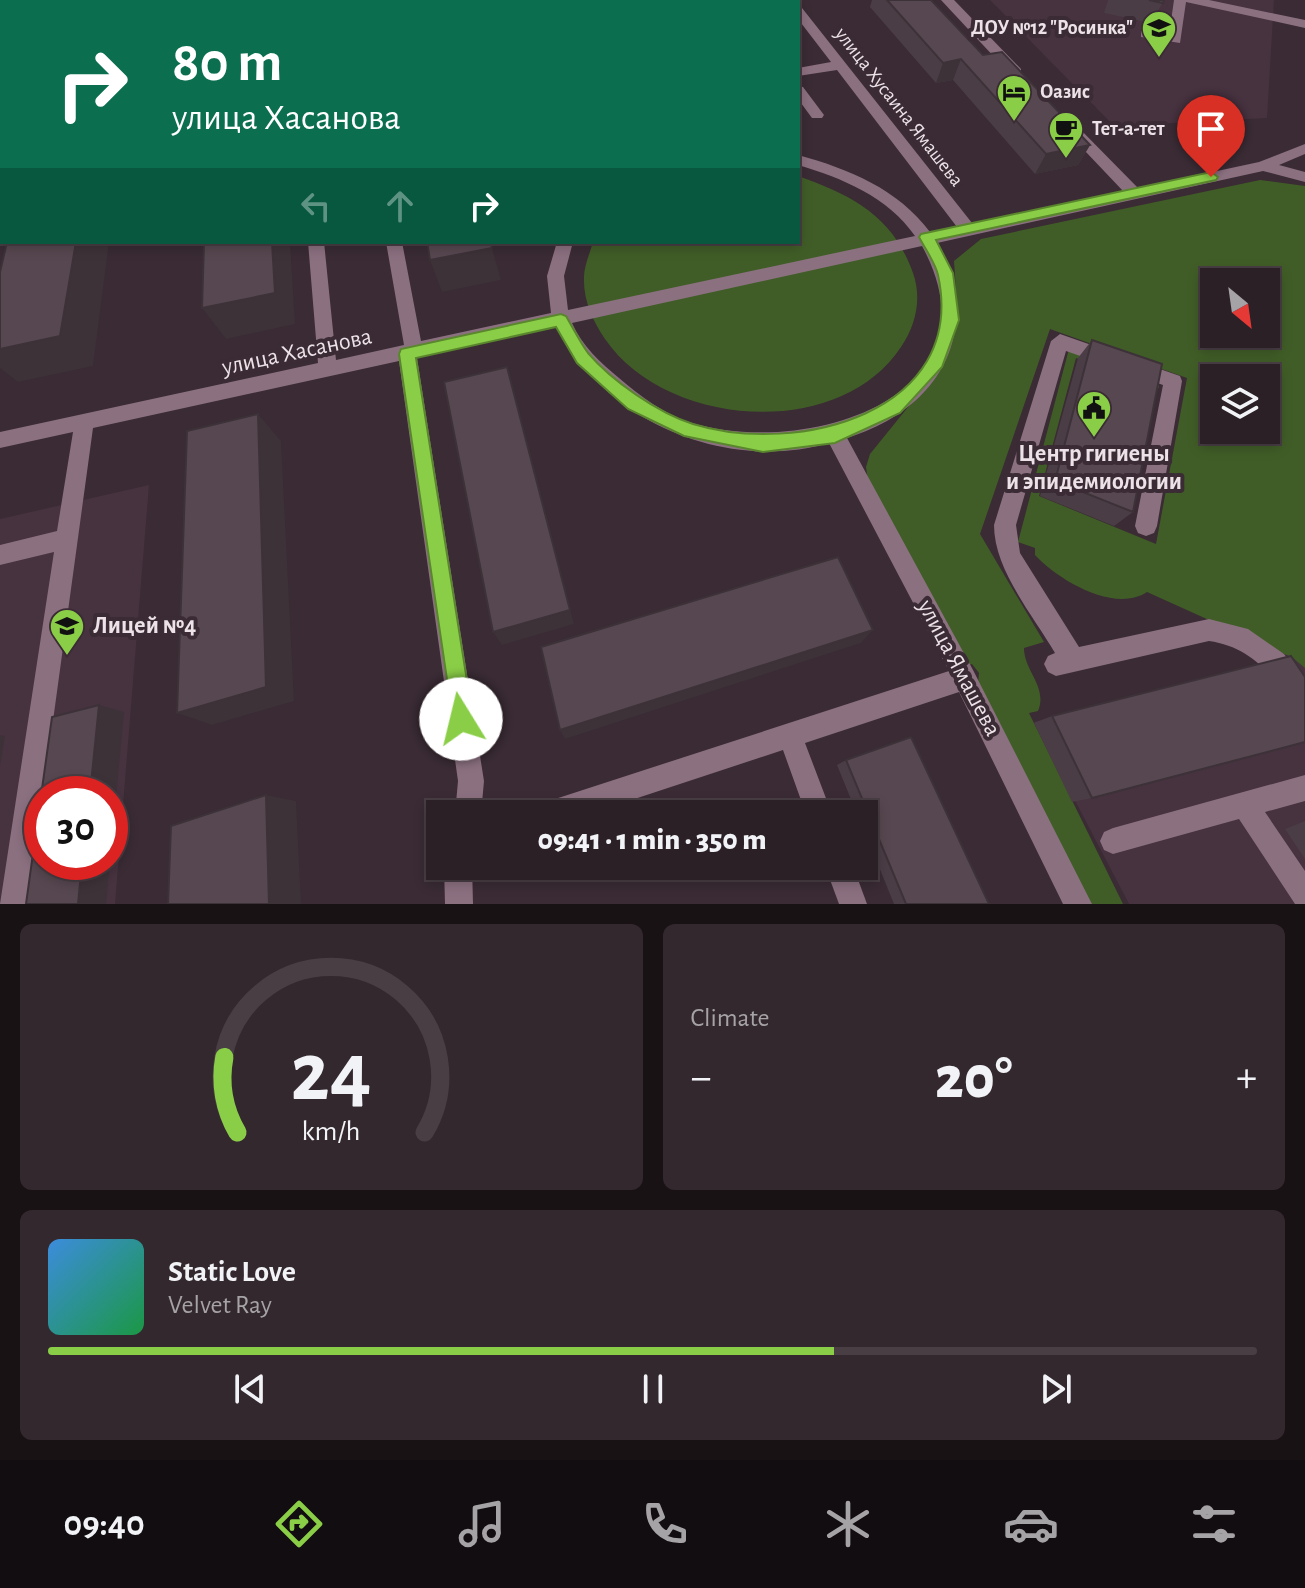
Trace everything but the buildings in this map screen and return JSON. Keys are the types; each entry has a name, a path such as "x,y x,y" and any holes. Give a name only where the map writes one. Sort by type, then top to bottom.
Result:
{"street":[{"path":"947,0 1023,78"},
{"path":"1146,34 1175,40 1180,0"},
{"path":"1191,0 1305,24"},
{"name":"улица Хусаина Ямашева","path":"800,14 967,228"},
{"path":"800,72 840,65"},
{"path":"800,93 817,115"},
{"path":"1066,123 1133,192"},
{"name":"улица Хасанова","path":"0,440 1263,166 1305,149"},
{"path":"564,244 554,278 561,320 583,358 634,404 690,431 763,444 835,435 894,408 934,367 951,320 945,273 926,237 881,193 829,167 800,160"},
{"path":"1263,166 1305,177"},
{"path":"316,244 328,370"},
{"path":"394,244 471,781 469,800"},
{"path":"1146,526 1173,381 1060,341 1005,525 1005,540 1011,558 1065,662 1220,630 1266,650 1277,659 1305,699"},
{"path":"14,904 84,422"},
{"name":"улица Ямашева","path":"835,435 965,678 1078,904"},
{"path":"0,555 67,539"},
{"path":"592,800 965,678"},
{"path":"790,735 814,800"},
{"path":"1113,841 1305,788"},
{"path":"1244,804 1305,895"},
{"path":"458,880 459,904"},
{"path":"844,880 853,904"}],"shaded area":[{"name":"ДОУ №12 \"Росинка\"","path":"990,0 1274,0 1267,118 1114,126"},
{"name":"Лицей №4","path":"149,485 125,776 24,776 24,880 117,880 115,904 0,904 0,519"},
{"path":"1305,651 1305,904 1129,904 1034,722"}],"green space":[{"path":"800,177 853,200 882,222 905,253 916,282 917,302 914,321 901,347 873,377 837,398 796,409 753,412 709,405 668,391 633,369 605,339 593,318 584,286 592,244 800,244"},
{"path":"1260,180 1305,186 1305,668 1293,658 1147,592 1134,598 1119,599 1087,591 1057,574 1035,555 1035,548 1018,542 1069,349 1159,382 1159,388 1076,358 1039,496 1156,544 1187,378 1050,329 980,534 1044,642 1024,648 1040,694 1038,711 1029,713 1123,904 1082,904 977,695 979,673 972,664 960,668 870,493 866,467 870,454 938,370 958,320 954,261 981,239"}],"place":[{"name":"ДОУ №12 \"Росинка\"","path":"1159,59"},
{"name":"Оазис","path":"1014,123"},
{"name":"Тет-а-тет","path":"1066,160"},
{"name":"Центр гигиены и эпидемиологии","path":"1094,439"},
{"name":"Лицей №4","path":"67,657"}],"route":[{"path":"461,719 407,354 561,320 583,358 634,404 690,431 763,444 835,435 894,408 934,367 951,320 945,273 926,237 1211,177"}]}
